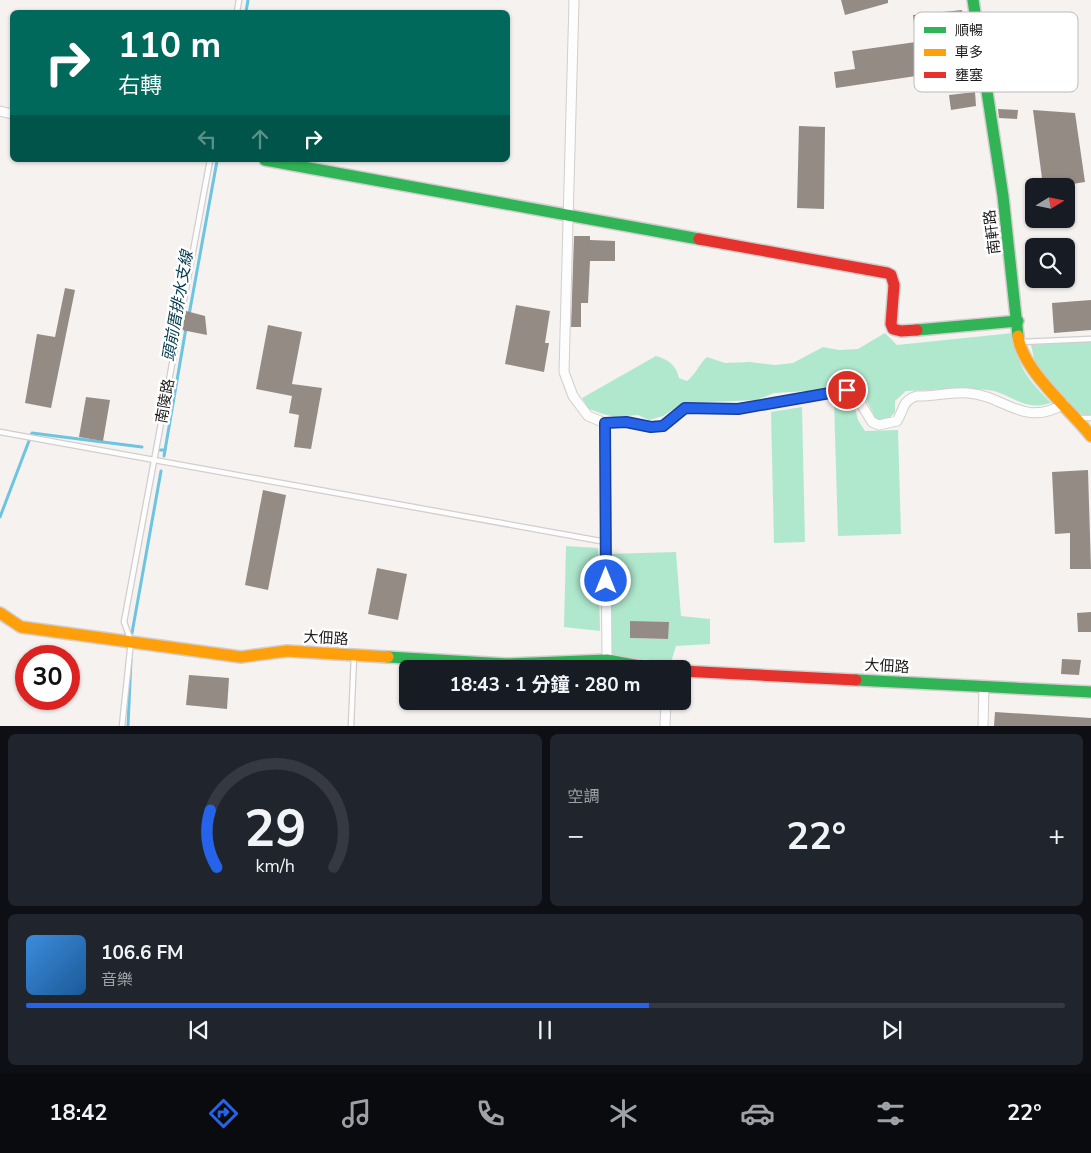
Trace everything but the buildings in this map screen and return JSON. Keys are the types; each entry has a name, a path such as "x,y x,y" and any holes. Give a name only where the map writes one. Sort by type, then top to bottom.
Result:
{"street":[{"path":"574,0 564,372 573,396 588,416 605,423 626,422 651,427 663,426 685,408 738,409 847,390 855,394 872,422 879,425 896,421 901,414 904,403 910,398 917,396 967,392 996,399 1016,410 1028,413 1054,410 1064,404"},
{"name":"南軒路","path":"988,92 1004,196 1019,342 1031,368 1091,436"},
{"path":"276,162 887,272 891,275 894,285 891,324 893,329 901,332 1018,321"},
{"path":"605,423 607,660"},
{"name":"大佃路","path":"0,613 21,627 240,656 287,651 438,660"},
{"name":"大佃路","path":"691,671 1091,692"},
{"path":"983,726 984,686"},
{"path":"665,726 666,710"}],"lane":[{"name":"南陵路","path":"131,641 124,622 210,162"},
{"path":"1019,342 1091,338"},
{"path":"1077,418 1091,418"},
{"path":"0,432 606,542"},
{"path":"122,726 131,641"},
{"path":"351,726 354,655"}],"green space":[{"path":"885,333 897,345 1013,333 1017,355 1025,372 1051,403 1041,405 1025,404 996,392 978,389 906,391 895,401 895,412 888,420 876,419 863,393 851,385 824,390 774,393 757,400 683,403 663,416 649,420 638,415 615,417 603,414 589,409 582,398 656,356 665,359 676,370 679,378 687,381 707,357 725,363 750,362 775,365 793,363 823,347 839,350 858,349"},
{"path":"1091,341 1091,415 1083,415 1073,407 1036,367 1031,345"},
{"path":"847,400 854,404 858,420 865,431 898,430 901,534 838,536 834,401"},
{"path":"802,407 805,542 774,543 771,412"},
{"path":"566,546 598,548 600,631 564,627"},
{"path":"676,552 681,616 710,619 710,644 676,646 672,660 611,656 609,554","holes":["630,621 668,639 630,638"]}],"waterway":[{"name":"頭前厝排水支線","path":"246,10 248,0"},
{"name":"頭前厝排水支線","path":"189,315 217,162"},
{"name":"頭前厝排水支線","path":"164,456 186,328"},
{"path":"0,517 32,433 142,447"},
{"name":"頭前厝排水支線","path":"160,450 165,450"},
{"name":"頭前厝排水支線","path":"132,633 161,471"},
{"name":"頭前厝排水支線","path":"128,726 131,659"}],"traffic: fast":[{"path":"973,0 975,12"},
{"path":"987,92 1003,196 1018,336"},
{"path":"276,162 699,239"},
{"path":"917,330 1018,321"},
{"path":"388,657 439,660"},
{"path":"856,680 1091,692"}],"traffic: slow":[{"path":"1018,336 1021,349 1037,375 1091,436"},
{"path":"0,613 21,627 241,657 287,651 388,657"}],"traffic: jam":[{"path":"699,239 887,273 891,275 894,285 891,324 893,329 901,331 917,330"},
{"path":"691,671 856,680"}],"route":[{"path":"606,581 605,423 626,422 651,427 663,426 685,408 738,409 847,390"}]}
